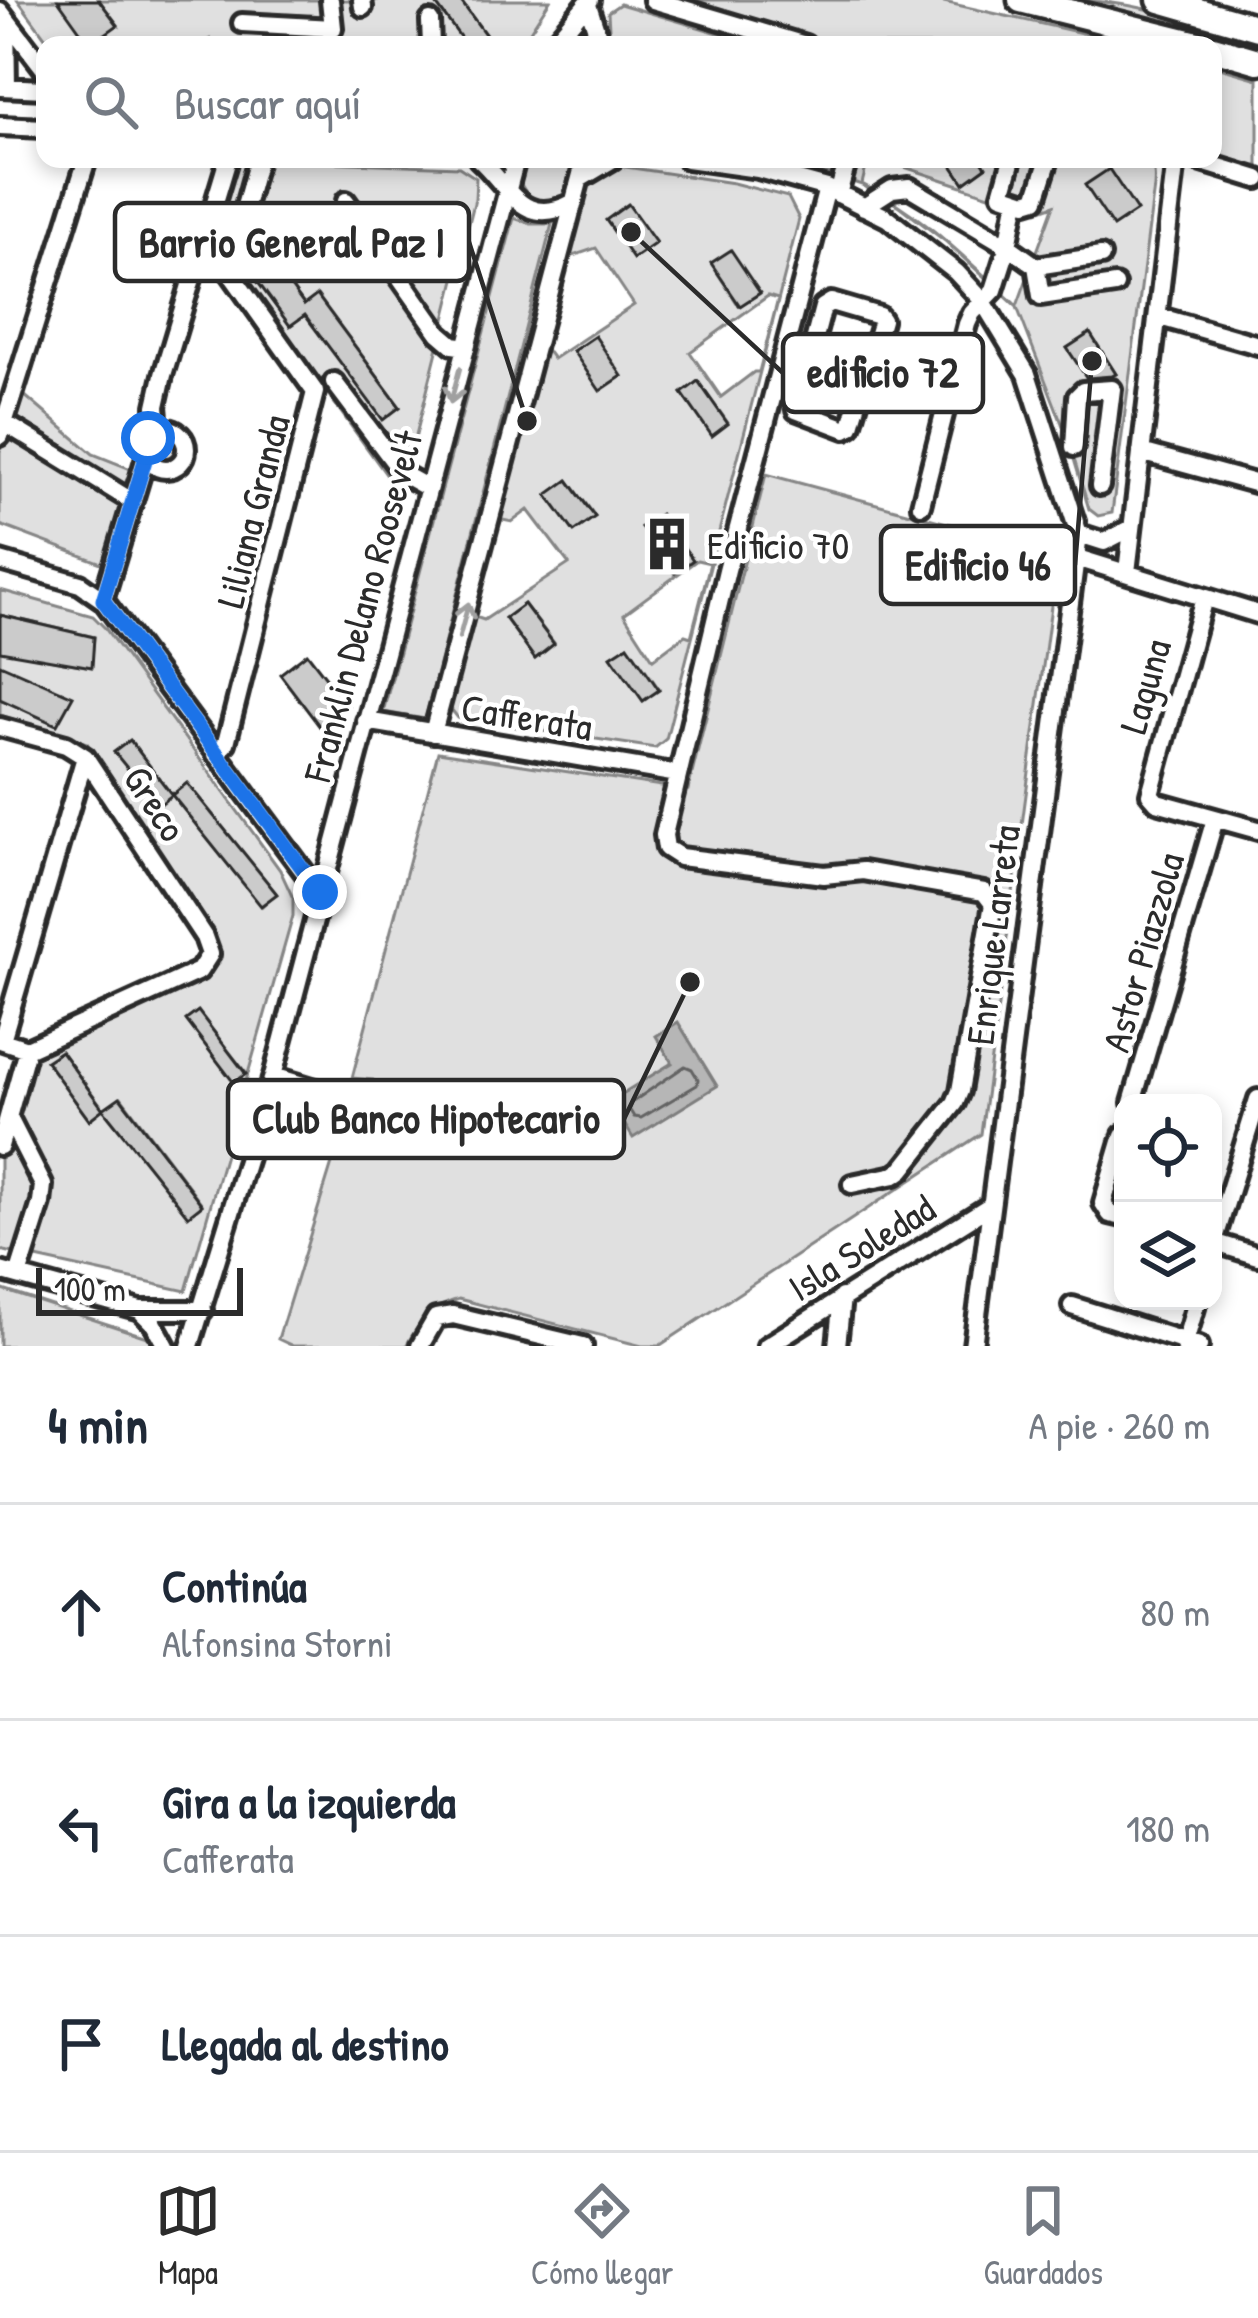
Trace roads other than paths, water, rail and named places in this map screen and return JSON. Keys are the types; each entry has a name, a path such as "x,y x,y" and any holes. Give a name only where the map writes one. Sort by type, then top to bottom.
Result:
{"highway":[{"path":"1021,0 1165,36"},
{"path":"1160,0 1258,28"},
{"path":"1222,51 1258,61"}],"street":[{"path":"242,23 299,36 333,28 330,0"},
{"path":"653,0 775,36"},
{"path":"560,36 589,3"},
{"path":"589,3 598,36"},
{"path":"3,15 36,58"},
{"path":"3,15 3,87 36,89"},
{"path":"430,21 431,36"},
{"path":"0,126 36,128"},
{"path":"84,168 1,426 130,500"},
{"path":"158,430 156,406 163,375 226,168"},
{"path":"236,239 256,168"},
{"path":"487,168 518,203 546,212 574,202"},
{"name":"Franklin Delano Roosevelt","path":"190,1346 273,1076 514,168"},
{"path":"433,733 583,168"},
{"path":"751,168 833,191 864,207 927,248 982,300 1016,352 1079,534 1104,542 1131,528"},
{"path":"844,168 785,349 664,835 672,855 824,875 863,871 991,897 956,1103 902,1170 853,1184"},
{"path":"1009,168 1002,194 1026,202 1036,200 1045,168"},
{"path":"1127,572 1176,168"},
{"path":"1222,168 1258,178"},
{"path":"864,207 892,189 909,187 1036,266 1101,256"},
{"path":"921,505 968,324 994,290 1017,199"},
{"path":"346,201 439,332 453,345 466,347"},
{"name":"Liliana Granda","path":"206,239 315,392 226,743 216,754"},
{"path":"1036,266 1041,296 1115,285"},
{"path":"826,304 883,320 851,426 846,429 796,410 810,357 826,304"},
{"path":"1160,317 1258,345"},
{"path":"785,349 810,357"},
{"path":"334,382 403,475 428,488"},
{"path":"1074,447 1075,406 1083,392 1112,389 1100,486"},
{"path":"1042,417 1075,406"},
{"path":"103,600 146,444 158,430 171,429 182,436 183,460 167,470 146,457"},
{"path":"1141,452 1258,484"},
{"name":"Enrique Larreta","path":"973,1346 1079,534"},
{"path":"1077,558 1258,614"},
{"path":"0,561 80,584 103,600 320,892"},
{"name":"Laguna","path":"1204,598 1150,794 1157,802 1215,819"},
{"name":"Cafferata","path":"367,721 678,774"},
{"name":"Greco","path":"0,727 66,745 85,757 204,937 210,954 205,966 27,1048"},
{"path":"0,1146 27,1048 1,1040 85,757"},
{"path":"1215,819 1258,830"},
{"name":"Astor Piazzola","path":"1135,1094 1215,819"},
{"path":"273,1076 361,1103"},
{"path":"1222,1215 1257,1106"},
{"path":"8,1118 43,1185 41,1203 9,1274 140,1310 202,1310"},
{"path":"1114,1166 1103,1203 1114,1215"},
{"name":"Isla Soledad","path":"766,1346 991,1205"},
{"path":"1222,1246 1258,1256"},
{"path":"836,1346 842,1297"},
{"path":"1072,1306 1190,1345 1196,1310"},
{"path":"140,1310 166,1346"},
{"path":"420,1346 436,1318 453,1315 573,1345"}],"water":[{"path":"678,1022 717,1086 633,1138 610,1101 672,1063 656,1036"}],"place":[{"name":"edificio 72","path":"631,232"},
{"name":"Edificio 46","path":"1092,361"},
{"name":"Barrio General Paz I","path":"527,421"},
{"name":"Edificio 70","path":"667,544"},
{"name":"Club Banco Hipotecario","path":"690,982"}]}
